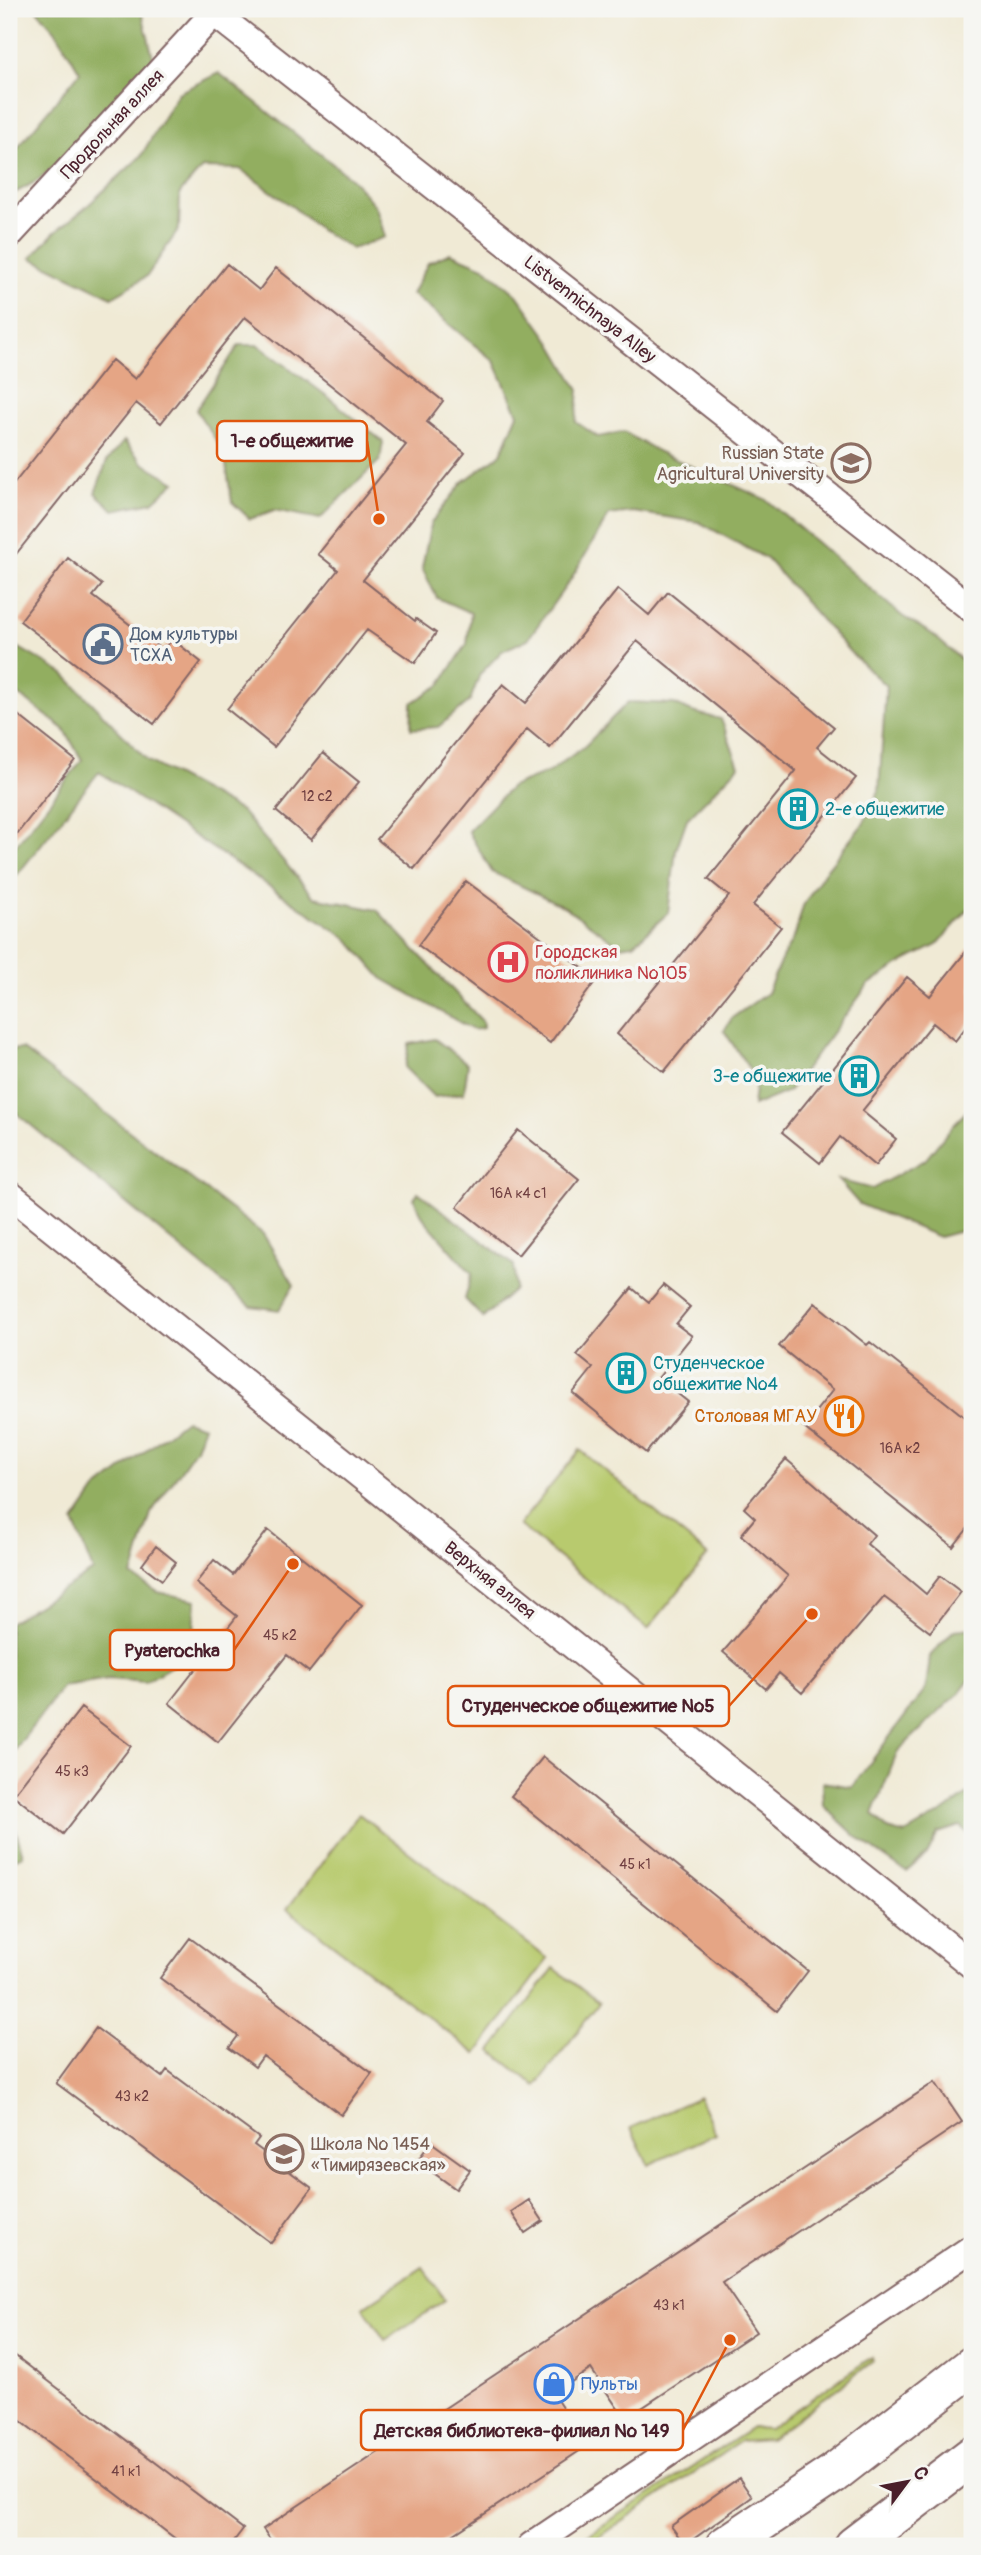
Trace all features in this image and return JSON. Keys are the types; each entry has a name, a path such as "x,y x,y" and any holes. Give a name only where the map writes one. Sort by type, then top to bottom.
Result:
{"main road":[{"path":"725,2546 832,2474 972,2365"},
{"path":"854,2546 972,2456"}],"street":[{"name":"Продольная аллея","path":"9,235 211,11"},
{"name":"Listvennichnaya Alley","path":"211,11 972,609"},
{"name":"Верхняя аллея","path":"9,1194 972,1965"},
{"path":"531,2546 972,2248"}],"green space":[{"path":"36,9 141,9 155,65 76,148 37,181 9,196 9,158 80,72 55,30"},
{"path":"219,73 354,181 376,207 385,237 352,249 320,230 240,169 202,168 180,193 179,229 147,276 112,297 31,258 54,233 141,156 178,93"},
{"path":"450,253 484,267 517,295 551,342 579,390 576,422 598,437 624,432 659,452 767,500 902,616 932,634 972,669 972,905 937,945 905,961 868,985 789,1091 753,1106 756,1079 724,1031 732,1018 767,993 795,935 803,906 826,870 863,824 879,791 886,686 850,652 767,559 699,522 633,512 609,515 571,579 528,639 502,651 480,674 470,701 438,727 411,729 412,703 440,685 467,644 471,613 437,598 422,568 431,523 463,482 501,454 518,414 494,361 412,294 428,263"},
{"path":"239,345 258,345 383,442 380,460 320,519 274,510 250,519 232,502 224,452 196,410"},
{"path":"124,441 143,463 175,482 153,502 114,510 95,493 107,461"},
{"path":"9,642 64,674 148,761 241,811 314,897 377,910 482,1021 483,1028 473,1030 382,978 348,939 99,772 9,885 9,854 82,760 64,729 9,687"},
{"path":"628,702 674,704 692,712 721,719 739,766 687,819 676,850 668,913 634,944 620,946 565,907 492,872 468,831 511,787 549,772 585,746"},
{"path":"435,1039 468,1064 464,1093 434,1097 405,1068 409,1044"},
{"path":"22,1049 263,1234 294,1285 279,1310 251,1306 9,1107 9,1050"},
{"path":"972,1106 972,1228 939,1237 859,1204 838,1180 872,1189 926,1159"},
{"path":"418,1192 514,1265 515,1289 483,1318 465,1299 472,1274 424,1219 414,1199"},
{"path":"185,1420 204,1426 196,1448 151,1513 132,1576 158,1592 196,1600 193,1648 173,1665 145,1682 108,1679 63,1686 9,1758 9,1623 93,1571 74,1522 96,1490"},
{"path":"580,1450 708,1555 648,1629 519,1525"},
{"path":"972,1628 972,1676 958,1694 898,1751 873,1814 887,1829 905,1834 972,1791 972,1837 960,1826 938,1833 928,1853 906,1872 860,1840 823,1805 822,1782 852,1787 926,1688 930,1656 954,1630"},
{"path":"359,1814 548,1959 476,2054 287,1909"},
{"path":"9,1818 23,1855 9,1861"},
{"path":"554,1968 599,2003 536,2086 491,2051"},
{"path":"699,2097 716,2134 648,2165 631,2128"},
{"path":"423,2267 445,2300 385,2340 363,2307"},
{"path":"872,2357 873,2361 770,2439 741,2441 585,2546 571,2546 752,2428 768,2429"}],"building":[{"path":"227,264 259,290 276,268 443,401 427,422 465,453 363,580 415,621 416,619 436,633 415,663 367,630 274,747 227,709 338,570 318,554 406,445 245,317 161,423 136,403 9,563 9,490 112,360 135,379"},
{"name":"Дом культуры ТСХА","path":"68,558 102,585 93,596 163,650 172,639 201,662 154,724 20,621"},
{"name":"2-е общежитие","path":"618,589 649,615 668,592 834,727 817,747 856,778 753,905 781,927 664,1072 617,1034 729,896 708,879 796,771 637,641 550,748 527,729 414,869 377,839 503,684 526,703"},
{"path":"9,708 75,760 9,844"},
{"path":"323,753 359,782 311,840 276,811"},
{"name":"Городская поликлиника №105","path":"466,881 597,979 550,1043 418,945"},
{"name":"3-е общежитие","path":"972,944 972,1019 955,1041 933,1023 862,1111 896,1139 875,1166 840,1137 820,1163 782,1132 907,977 930,996"},
{"path":"518,1130 579,1179 518,1255 457,1207"},
{"name":"Студенческое общежитие №4","path":"663,1285 690,1307 676,1324 692,1336 658,1378 688,1402 646,1453 573,1393 593,1368 577,1355 632,1288 649,1302"},
{"path":"815,1303 867,1345 870,1342 972,1423 972,1523 953,1547 803,1427 833,1390 779,1346"},
{"path":"786,1459 874,1535 867,1544 926,1594 940,1576 961,1592 930,1632 884,1597 802,1693 779,1673 766,1689 723,1652 788,1576 741,1535 755,1518 744,1508"},
{"path":"268,1530 362,1605 309,1672 287,1655 218,1742 169,1703 237,1616 196,1583 214,1560 233,1575"},
{"path":"156,1546 176,1562 162,1580 142,1565"},
{"path":"81,1708 131,1746 63,1834 13,1795"},
{"path":"543,1757 808,1971 777,2011 511,1796"},
{"path":"190,1938 372,2073 341,2115 263,2056 255,2067 229,2048 238,2036 160,1978"},
{"path":"96,2028 162,2077 167,2070 259,2138 254,2145 312,2188 271,2243 56,2083"},
{"path":"935,2082 962,2122 722,2282 756,2332 625,2419 591,2369 553,2394 587,2446 436,2546 275,2546 263,2529"},
{"path":"431,2142 470,2170 456,2189 417,2161"},
{"path":"529,2200 543,2221 525,2233 511,2212"},
{"path":"9,2351 243,2529 230,2546 185,2546 9,2412"},
{"path":"739,2478 752,2497 685,2545 671,2526"}],"place":[{"name":"Russian State Agricultural University","path":"851,463"},
{"name":"1-е общежитие","path":"379,519"},
{"name":"Дом культуры ТСХА","path":"103,644"},
{"name":"2-е общежитие","path":"798,809"},
{"name":"Городская поликлиника №105","path":"508,962"},
{"name":"3-е общежитие","path":"859,1076"},
{"name":"Студенческое общежитие №4","path":"626,1373"},
{"name":"Столовая МГАУ","path":"844,1416"},
{"name":"Pyaterochka","path":"293,1564"},
{"name":"Студенческое общежитие №5","path":"812,1614"},
{"name":"Школа № 1454 «Тимирязевская»","path":"284,2154"},
{"name":"Детская библиотека-филиал № 149","path":"730,2340"},
{"name":"Пульты","path":"554,2384"}]}
